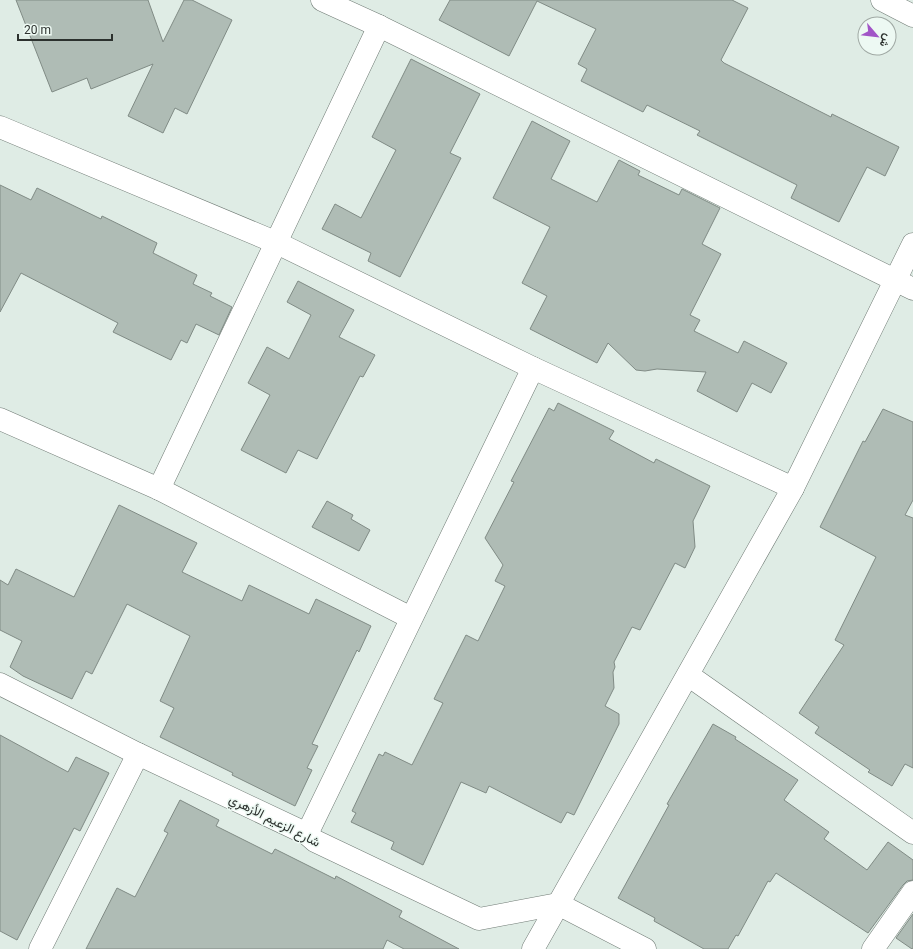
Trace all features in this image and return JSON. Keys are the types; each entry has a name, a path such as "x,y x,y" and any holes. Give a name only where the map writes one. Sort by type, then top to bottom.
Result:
{"street":[{"path":"322,0 379,26 904,285"},
{"path":"882,0 913,16"},
{"path":"159,489 275,242 379,26"},
{"path":"0,127 275,242 533,368 793,488"},
{"path":"533,949 793,488 904,285 913,244"},
{"path":"307,834 533,368"},
{"path":"0,419 159,489 411,618"},
{"path":"688,675 913,833"},
{"name":"شارع الزعيم الأزهري","path":"0,684 138,754 307,834 315,841 479,919 558,904"},
{"path":"40,949 138,754"},
{"path":"873,949 913,892"},
{"path":"558,904 644,949"}],"building":[{"path":"16,0 148,0 163,42 184,0 192,0 232,20 187,114 175,108 163,133 128,116 153,64 91,89 87,78 52,92"},
{"path":"450,0 732,0 748,8 721,60 724,63 831,117 832,114 899,147 885,176 867,167 839,222 791,198 797,185 697,135 700,131 647,105 643,112 581,81 587,69 578,64 596,29 537,1 509,56 439,20"},
{"path":"411,59 480,94 450,153 461,158 400,277 368,261 371,253 322,229 335,204 361,218 396,150 372,137"},
{"path":"532,121 570,141 551,179 597,202 619,160 640,171 638,175 679,195 682,189 720,208 702,244 721,254 690,315 700,320 694,331 738,353 744,341 787,363 771,393 752,383 737,412 697,391 706,372 657,369 645,371 636,370 608,343 597,363 530,329 547,296 522,283 550,227 493,198"},
{"path":"0,185 31,200 37,188 101,219 102,216 157,243 153,253 197,275 193,284 212,293 210,296 232,307 219,335 196,324 187,343 181,340 171,360 113,332 118,323 21,273 0,312"},
{"path":"298,281 354,310 339,337 375,355 363,377 360,376 317,459 298,450 286,473 241,450 270,395 248,383 267,347 289,359 311,315 287,302"},
{"path":"558,403 614,431 609,439 654,463 656,459 710,486 693,521 695,547 685,568 675,563 640,630 632,627 614,662 614,688 605,706 619,714 619,724 574,815 567,812 561,823 489,786 486,793 461,782 423,865 391,849 394,842 351,822 356,813 352,811 379,754 383,756 385,752 412,765 443,703 434,699 466,635 478,641 505,586 495,581 503,565 485,538 514,482 511,481 549,408 554,411"},
{"path":"883,409 913,422 913,500 905,515 913,518 913,768 905,764 892,786 868,772 870,770 815,733 819,727 799,713 844,645 835,640 876,557 820,527 863,441 865,442"},
{"path":"327,501 353,515 351,519 370,530 359,551 312,527"},
{"path":"119,505 197,543 182,572 242,601 249,585 309,614 316,599 371,626 359,652 357,650 312,744 318,746 307,768 312,770 295,806 160,737 174,708 160,701 190,636 127,604 92,674 86,671 72,699 23,676 10,667 22,641 0,630 0,580 8,585 16,569 74,597"},
{"path":"713,724 736,737 735,739 798,780 784,800 829,832 824,839 867,870 888,842 913,860 913,880 907,881 903,885 868,933 776,873 770,882 768,881 738,936 736,935 728,949 704,949 654,921 655,918 618,898 669,805 667,804"},
{"path":"0,735 68,772 76,757 109,773 80,831 74,828 17,940 0,931"},
{"path":"180,800 219,820 216,826 272,854 275,849 335,879 336,876 402,911 399,917 459,949 404,949 387,940 383,949 86,949 117,888 135,897 168,833 164,831"},
{"path":"913,914 913,949 912,949 896,938"}]}
